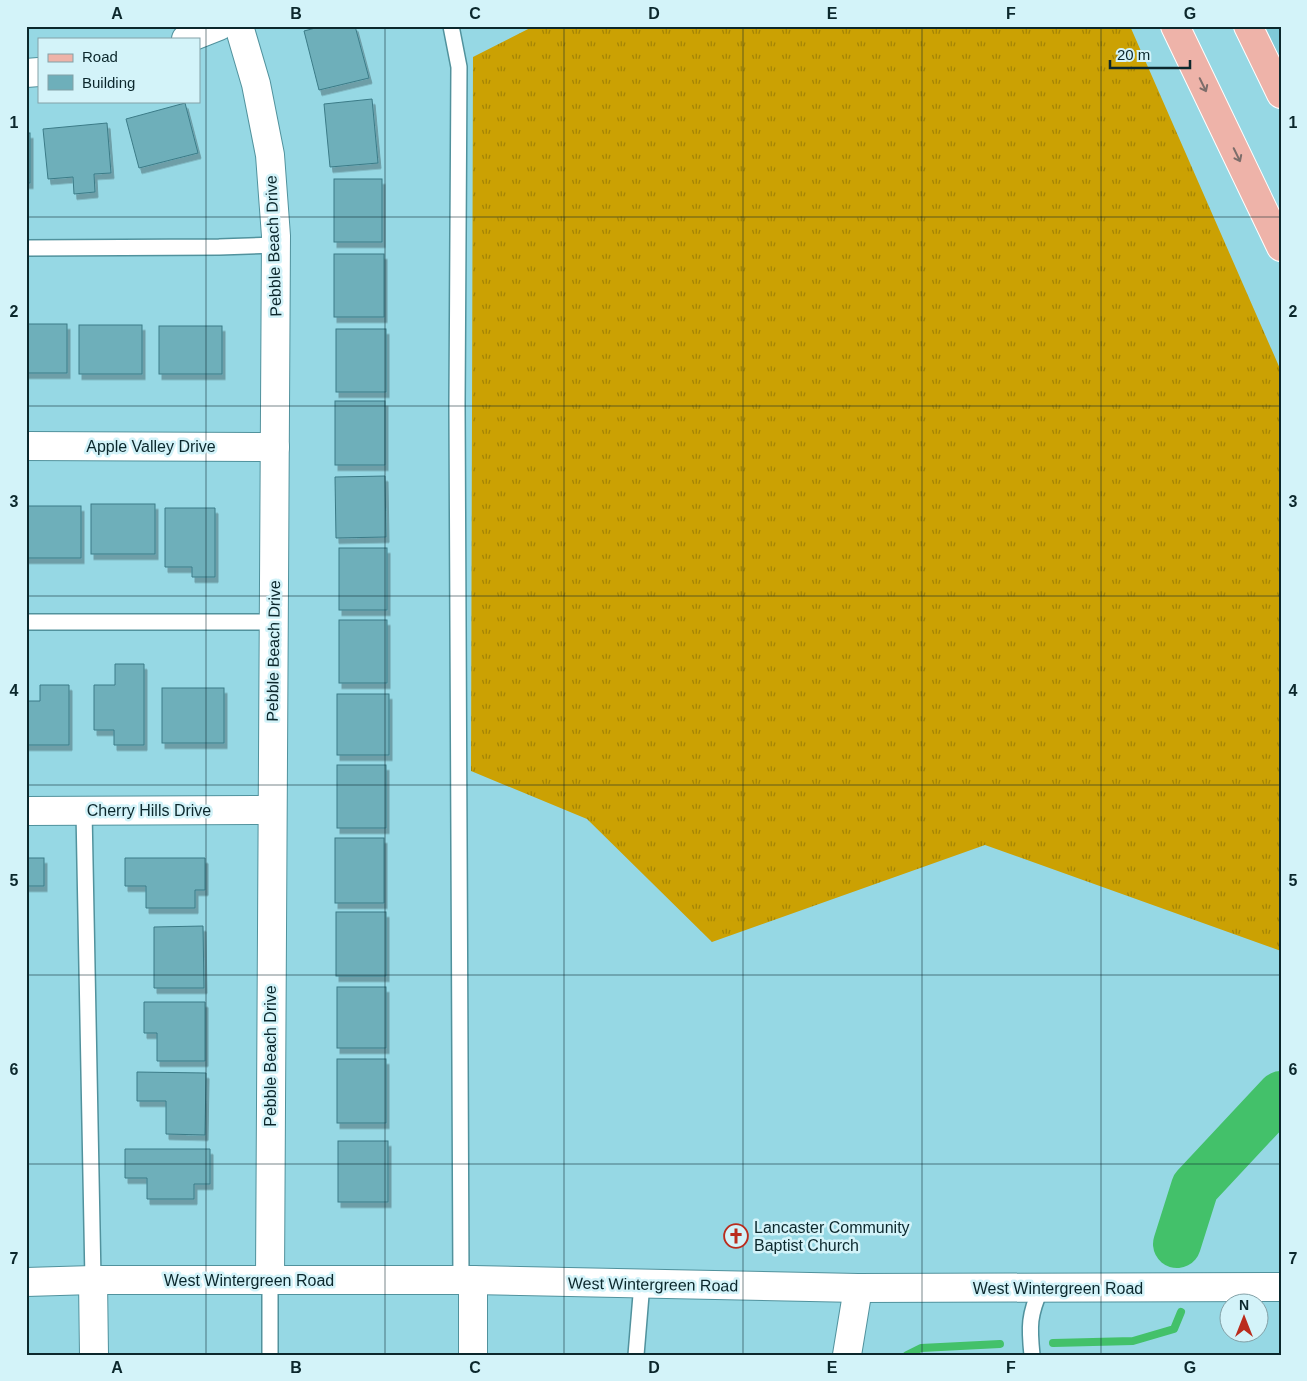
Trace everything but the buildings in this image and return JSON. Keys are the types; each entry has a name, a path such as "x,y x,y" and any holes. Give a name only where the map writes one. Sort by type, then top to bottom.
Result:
{"main road":[{"path":"1175,26 1281,247"},
{"path":"1248,26 1281,94"}],"street":[{"path":"189,38 219,26"},
{"name":"Pebble Beach Drive","path":"240,26 256,84 270,155 276,245 271,810 270,1279"},
{"name":"Apple Valley Drive","path":"26,446 275,447"},
{"name":"Cherry Hills Drive","path":"26,811 271,810"},
{"name":"West Wintergreen Road","path":"26,1282 270,1279 467,1280 858,1288 1281,1287"},
{"path":"94,1280 94,1355"},
{"path":"467,1280 472,1355"},
{"path":"847,1355 858,1288"}],"lane":[{"path":"451,26 459,67 457,405 467,1280"},
{"path":"26,248 276,245"},
{"path":"26,622 273,622"},
{"path":"84,810 94,1280"},
{"path":"270,1279 270,1355"},
{"path":"636,1355 642,1283"},
{"path":"1032,1355 1029,1330 1030,1316 1041,1288"}],"shaded area":[{"path":"1248,26 1281,26 1281,94"}],"green space":[{"path":"534,26 1130,26 1281,371 1281,951 985,845 712,942 587,819 471,771 473,57"}],"waterway":[{"path":"1177,1244 1195,1187 1281,1095"},
{"path":"1053,1343 1133,1341 1174,1329 1181,1312"},
{"path":"907,1355 921,1348 1000,1344"}],"place":[{"name":"Lancaster Community Baptist Church","path":"736,1236"}]}
